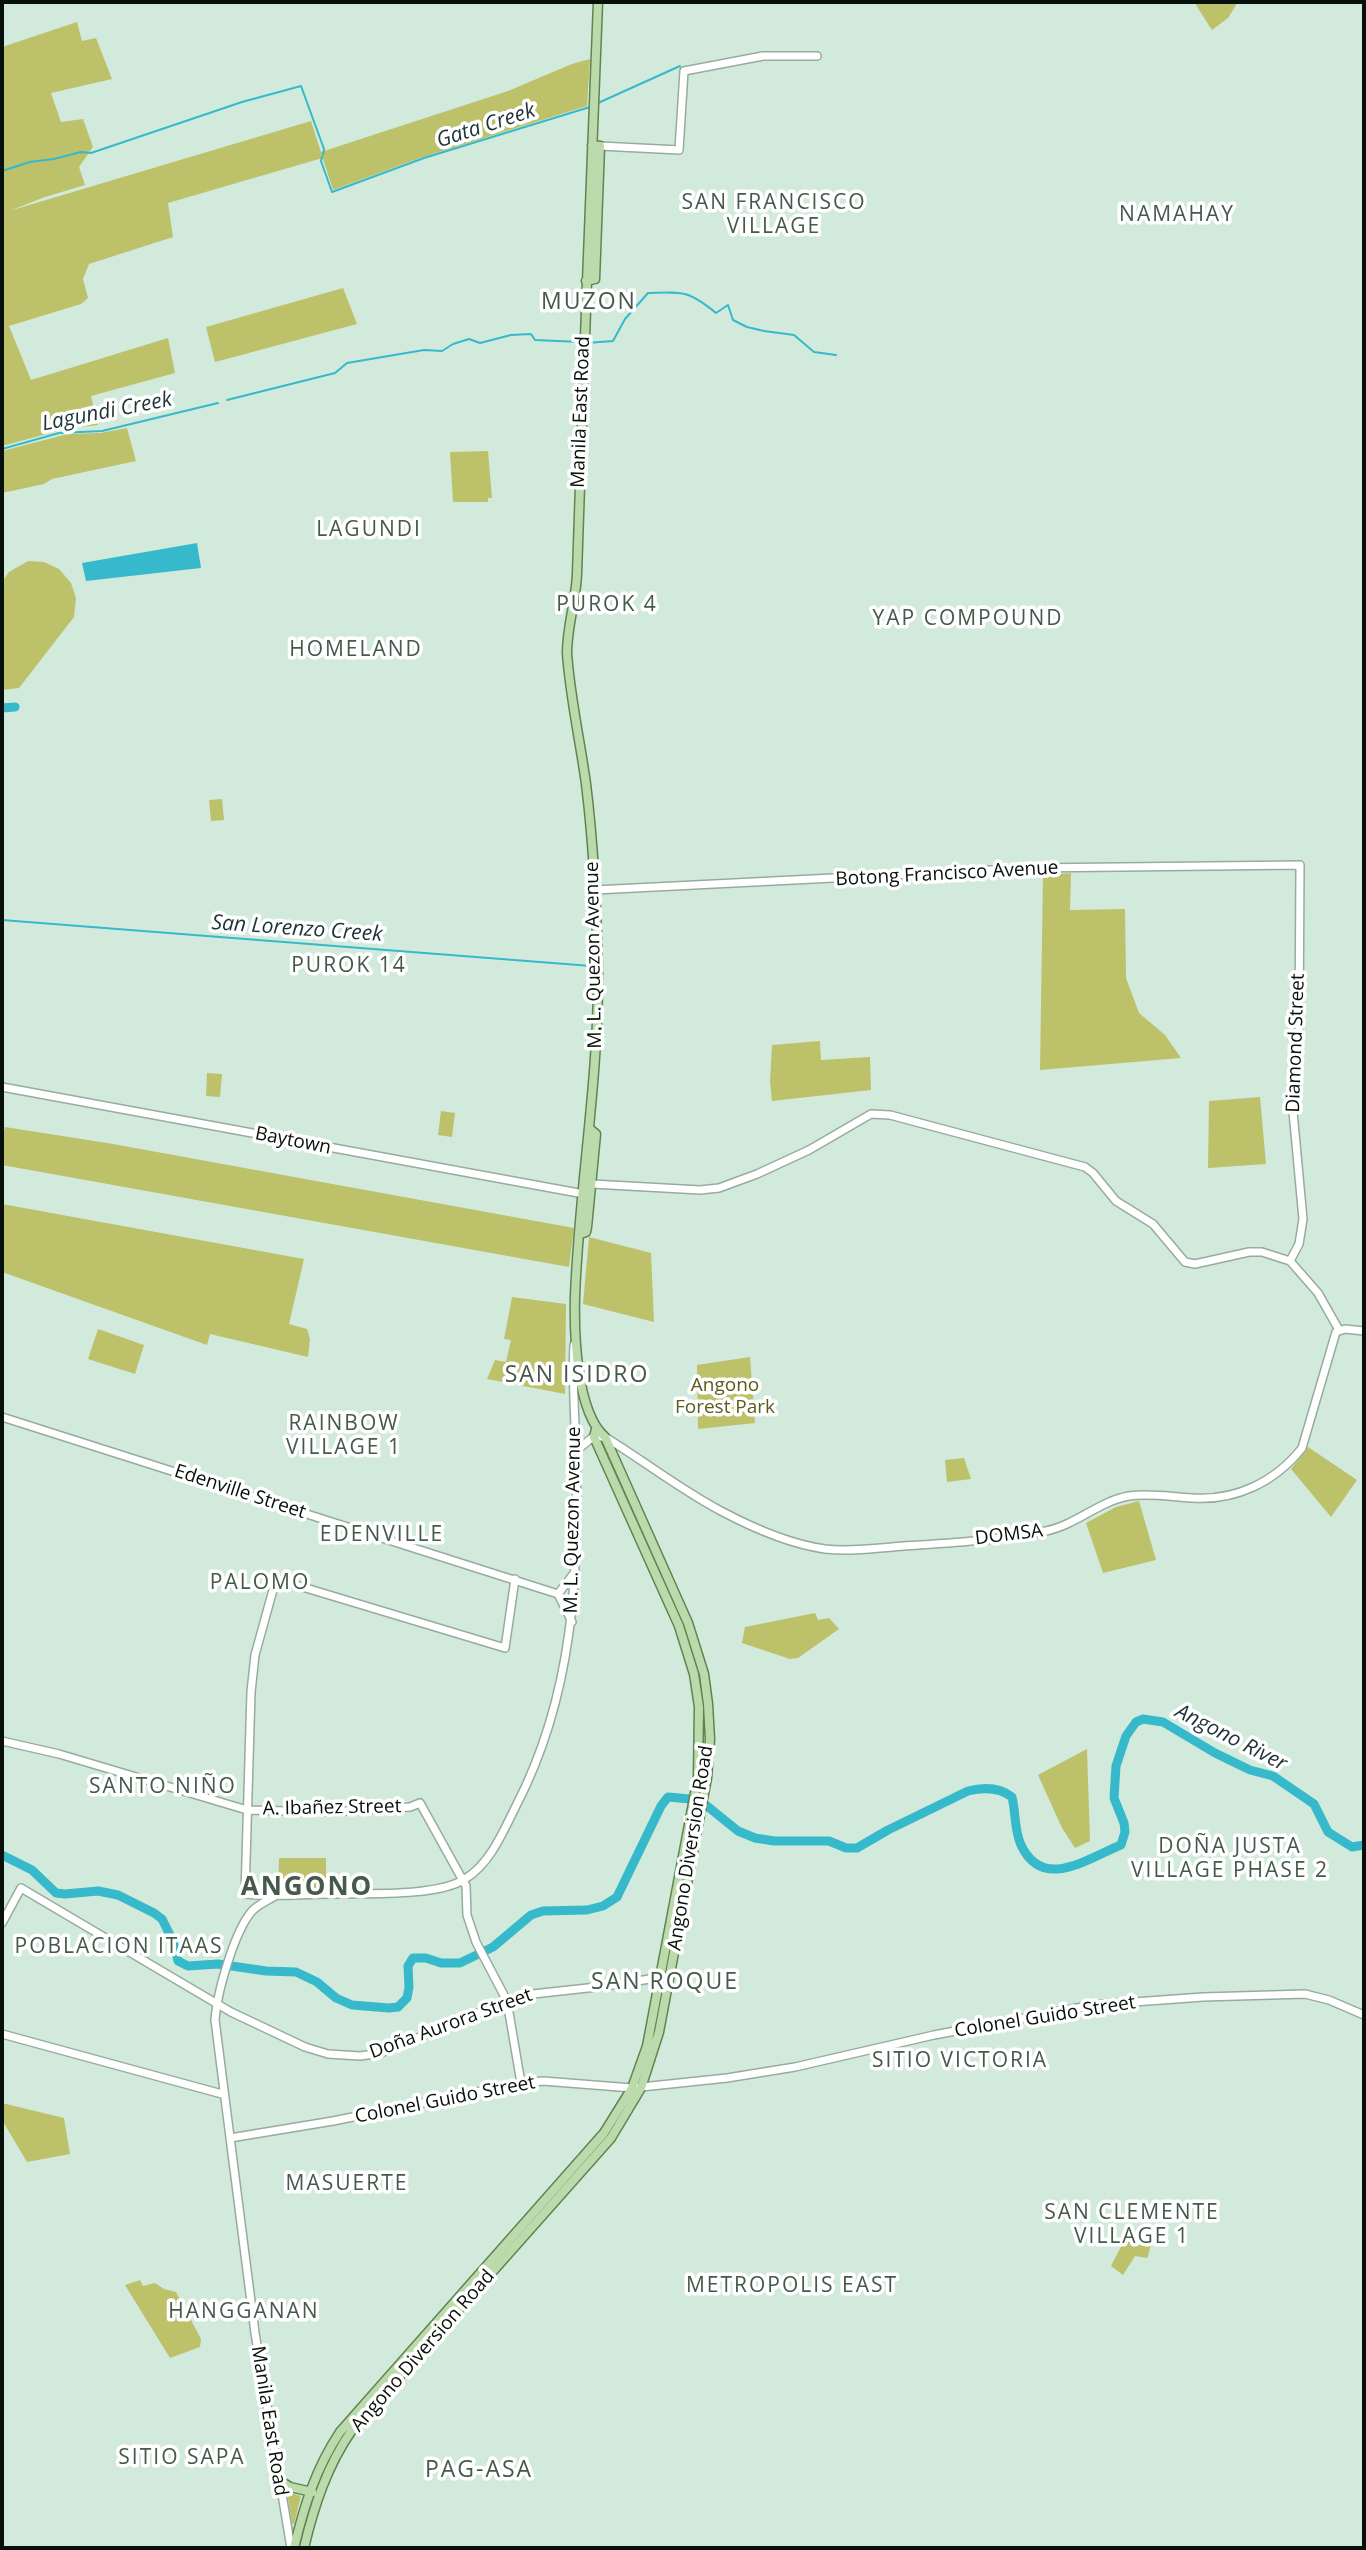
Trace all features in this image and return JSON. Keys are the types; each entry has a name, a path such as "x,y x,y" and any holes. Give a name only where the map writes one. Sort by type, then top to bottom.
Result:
{"main road":[{"path":"596,146 594,104 598,2"},
{"name":"Manila East Road","path":"567,653 567,634 577,578 586,281 595,279 592,259 596,146"},
{"name":"M. L. Quezon Avenue","path":"567,653 586,786 595,890 598,994 574,1339"},
{"path":"580,1234 586,1232 592,1184 596,1134 590,1129"},
{"name":"Angono Diversion Road","path":"293,2548 325,2457 541,2212 636,2088 665,1976 702,1777 705,1739 702,1688 688,1623 595,1433 584,1394 574,1339"},
{"name":"Angono Diversion Road","path":"595,1433 605,1437 625,1492"},
{"path":"279,2480 290,2487 314,2493"},
{"name":"Angono Diversion Road","path":"304,2548 314,2493"}],"street":[{"path":"596,146 679,149 684,71 763,56 817,56"},
{"name":"Botong Francisco Avenue","path":"595,890 1031,868 1300,865"},
{"name":"Diamond Street","path":"1290,1261 1299,1244 1303,1219 1291,1090 1299,1028 1300,865"},
{"name":"Baytown","path":"2,1087 584,1194"},
{"path":"592,1184 700,1190 719,1188 757,1174 819,1145 871,1114 890,1115 1085,1167 1116,1201 1153,1224 1185,1262 1195,1264 1249,1252 1262,1252 1290,1261 1318,1293 1339,1330 1364,1331"},
{"name":"DOMSA","path":"605,1437 720,1510 777,1536 823,1549 872,1549 938,1544 1041,1532 1062,1527 1125,1497 1140,1495 1213,1499 1244,1492 1276,1474 1291,1462 1302,1448 1334,1336 1339,1330"},
{"name":"M. L. Quezon Avenue","path":"463,1881 482,1864 498,1842 532,1776 554,1710 572,1623 576,1451 572,1382 574,1339"},
{"name":"Edenville Street","path":"2,1417 558,1594"},
{"path":"576,1451 595,1433"},
{"path":"572,1623 558,1594 575,1572"},
{"path":"515,1579 505,1648 276,1579 255,1655 245,1894 276,1896 432,1890 463,1881 467,1892 467,1914 477,1945 507,2001 521,2082"},
{"name":"A. Ibañez Street","path":"2,1741 59,1754 247,1810 330,1812 410,1807 420,1803 463,1881"},
{"name":"Doña Aurora Street","path":"2,1923 21,1888 216,2004 304,2047 328,2054 360,2056 381,2053 507,2001 547,1992 665,1976"},
{"path":"230,2138 216,2043 216,2004 231,1954 251,1913 259,1905 276,1896"},
{"name":"Colonel Guido Street","path":"230,2138 521,2082 543,2081 636,2088 756,2074 996,2023 1124,2001 1305,1994 1329,2000 1364,2015"},
{"path":"2,2034 222,2094"},
{"name":"Manila East Road","path":"230,2138 255,2333 293,2548"}],"green space":[{"path":"1194,2 1238,2 1228,18 1212,30"},
{"path":"77,22 82,41 96,38 112,79 51,93 61,122 83,119 93,147 79,167 85,185 9,211 311,121 321,152 508,91 590,59 587,106 420,158 333,190 323,159 319,159 168,203 173,237 89,264 83,279 88,298 81,304 9,326 31,380 168,338 175,373 91,396 98,425 65,429 2,446 2,47"},
{"path":"343,288 357,324 215,362 206,327"},
{"path":"127,428 136,461 2,493 2,451 68,434 100,433"},
{"path":"488,451 492,498 488,498 488,502 453,502 450,452"},
{"path":"28,561 44,562 59,569 71,583 76,598 74,617 19,688 2,690 2,582 9,572"},
{"path":"222,799 224,820 211,821 209,800"},
{"path":"1071,873 1070,910 1125,909 1126,978 1139,1013 1165,1035 1181,1058 1040,1070 1043,875"},
{"path":"820,1041 821,1060 870,1057 871,1090 772,1101 772,1045"},
{"path":"207,1073 222,1074 220,1097 206,1096"},
{"path":"1260,1097 1266,1164 1208,1168 1209,1101"},
{"path":"441,1111 455,1113 452,1137 438,1135"},
{"path":"5,1127 113,1144 574,1228 569,1267 2,1165"},
{"path":"2,1204 304,1259 289,1324 307,1329 310,1339 308,1357 210,1334 207,1345 2,1272"},
{"path":"589,1237 651,1253 654,1322 583,1304"},
{"path":"512,1297 566,1304 565,1394 487,1379 495,1360 506,1362 511,1340 504,1339"},
{"path":"98,1329 144,1345 135,1374 88,1359"},
{"name":"Angono Forest Park","path":"750,1357 755,1423 698,1429 697,1365"},
{"path":"1308,1447 1357,1480 1331,1517 1291,1469"},
{"path":"964,1458 971,1479 947,1482 945,1460"},
{"path":"1139,1501 1156,1560 1103,1573 1086,1523 1116,1507"},
{"path":"815,1613 818,1620 829,1618 839,1629 798,1658 790,1659 742,1643 745,1627"},
{"path":"1087,1749 1090,1841 1075,1848 1062,1828 1038,1775"},
{"path":"279,1858 326,1858 326,1892 278,1892"},
{"path":"2,2103 64,2118 70,2154 27,2162 2,2120"},
{"path":"1127,2235 1152,2240 1147,2258 1135,2256 1123,2275 1111,2266"},
{"path":"140,2280 143,2286 155,2283 176,2292 201,2339 200,2347 170,2358 125,2285"},
{"path":"287,2492 301,2496 294,2524 292,2524"}],"water":[{"path":"197,543 201,568 86,581 82,563"}],"waterway":[{"name":"Gata Creek","path":"598,103 680,66"},
{"name":"Gata Creek","path":"2,171 30,162 81,152 91,153 242,102 301,86 324,149 323,155"},
{"name":"Gata Creek","path":"322,157 332,192 424,158 590,107"},
{"name":"Lagundi Creek","path":"587,343 613,341 625,319 648,293 678,293 691,296 716,313 728,305 733,320 747,327 794,335 814,352 836,355"},
{"name":"Lagundi Creek","path":"227,400 335,373 347,363 424,350 442,351 469,339 480,343 511,335 531,334 535,340 581,342"},
{"name":"Lagundi Creek","path":"2,449 59,433 102,431 218,403"},
{"path":"2,708 15,707"},
{"name":"San Lorenzo Creek","path":"2,920 591,966"},
{"name":"Angono River","path":"2,1855 32,1870 56,1893 98,1891 118,1895 154,1913 162,1919 173,1941 178,1961 188,1966 218,1964 296,1972 352,2005 389,2008 398,2007 407,1998 408,1966 413,1958 460,1963 493,1947 531,1915 543,1911 587,1910 603,1906 617,1897 661,1806 668,1797 690,1799 707,1806 738,1831 755,1838 774,1841 829,1841 846,1848 857,1848 968,1791 997,1790 1012,1797 1019,1839 1030,1859 1041,1867 1067,1868 1121,1845 1125,1832 1114,1798 1116,1766 1126,1736 1136,1722 1143,1719 1163,1722 1215,1753 1250,1770 1273,1776 1314,1804 1328,1832 1352,1847 1364,1845"}],"district":[{"name":"SAN FRANCISCO VILLAGE","path":"774,215"},
{"name":"NAMAHAY","path":"1177,215"},
{"name":"MUZON","path":"589,302"},
{"name":"LAGUNDI","path":"369,530"},
{"name":"PUROK 4","path":"607,605"},
{"name":"YAP COMPOUND","path":"968,619"},
{"name":"HOMELAND","path":"356,650"},
{"name":"PUROK 14","path":"349,966"},
{"name":"SAN ISIDRO","path":"577,1375"},
{"name":"RAINBOW VILLAGE 1","path":"344,1436"},
{"name":"EDENVILLE","path":"382,1535"},
{"name":"PALOMO","path":"260,1583"},
{"name":"SANTO NIÑO","path":"163,1787"},
{"name":"DOÑA JUSTA VILLAGE PHASE 2","path":"1230,1859"},
{"name":"ANGONO","path":"307,1888"},
{"name":"POBLACION ITAAS","path":"119,1947"},
{"name":"SAN ROQUE","path":"665,1982"},
{"name":"SITIO VICTORIA","path":"960,2061"},
{"name":"MASUERTE","path":"347,2184"},
{"name":"SAN CLEMENTE VILLAGE 1","path":"1132,2225"},
{"name":"METROPOLIS EAST","path":"792,2286"},
{"name":"HANGGANAN","path":"244,2312"},
{"name":"SITIO SAPA","path":"182,2458"},
{"name":"PAG-ASA","path":"479,2470"}]}
